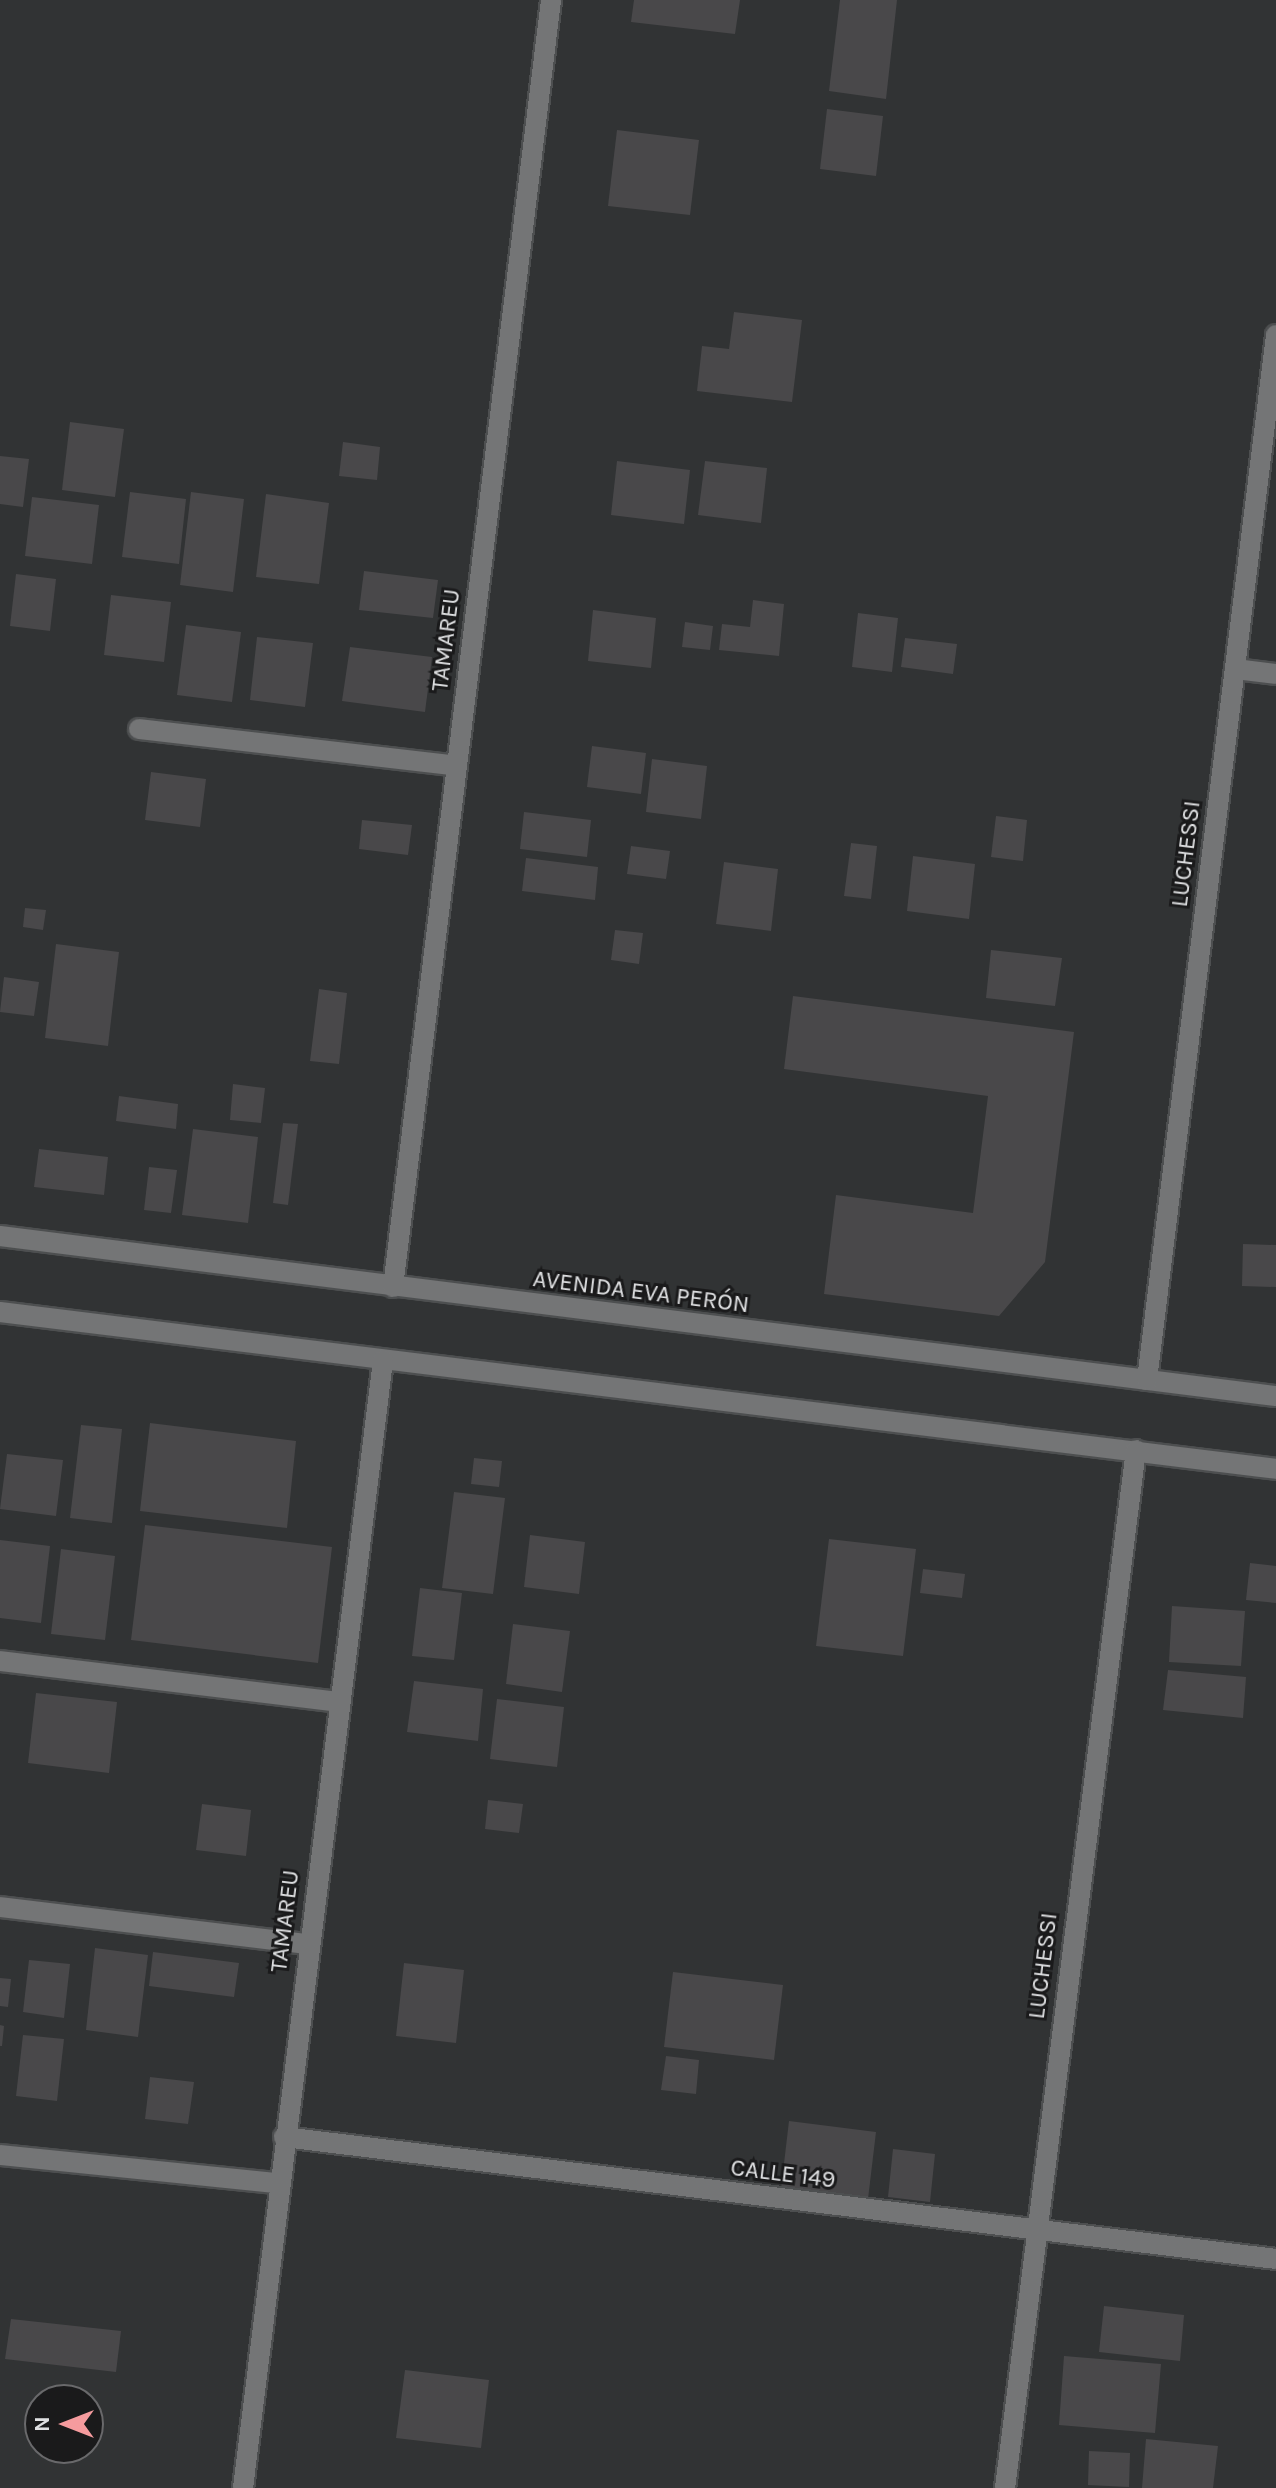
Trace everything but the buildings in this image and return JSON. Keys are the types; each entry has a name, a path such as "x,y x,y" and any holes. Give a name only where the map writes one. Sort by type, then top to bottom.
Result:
{"street":[{"name":"TAMAREU","path":"393,1287 551,0"},
{"name":"LUCHESSI","path":"1147,1380 1276,335"},
{"path":"1235,669 1276,674"},
{"path":"139,729 457,766"},
{"name":"AVENIDA EVA PERÓN","path":"0,1236 1276,1396"},
{"path":"0,1312 1276,1469"},
{"name":"TAMAREU","path":"243,2488 278,2183 383,1361"},
{"name":"LUCHESSI","path":"1005,2488 1136,1450"},
{"path":"0,1661 339,1702"},
{"path":"0,1907 308,1944"},
{"name":"CALLE 149","path":"284,2137 1035,2232 1276,2259"},
{"path":"0,2155 278,2183"}]}
